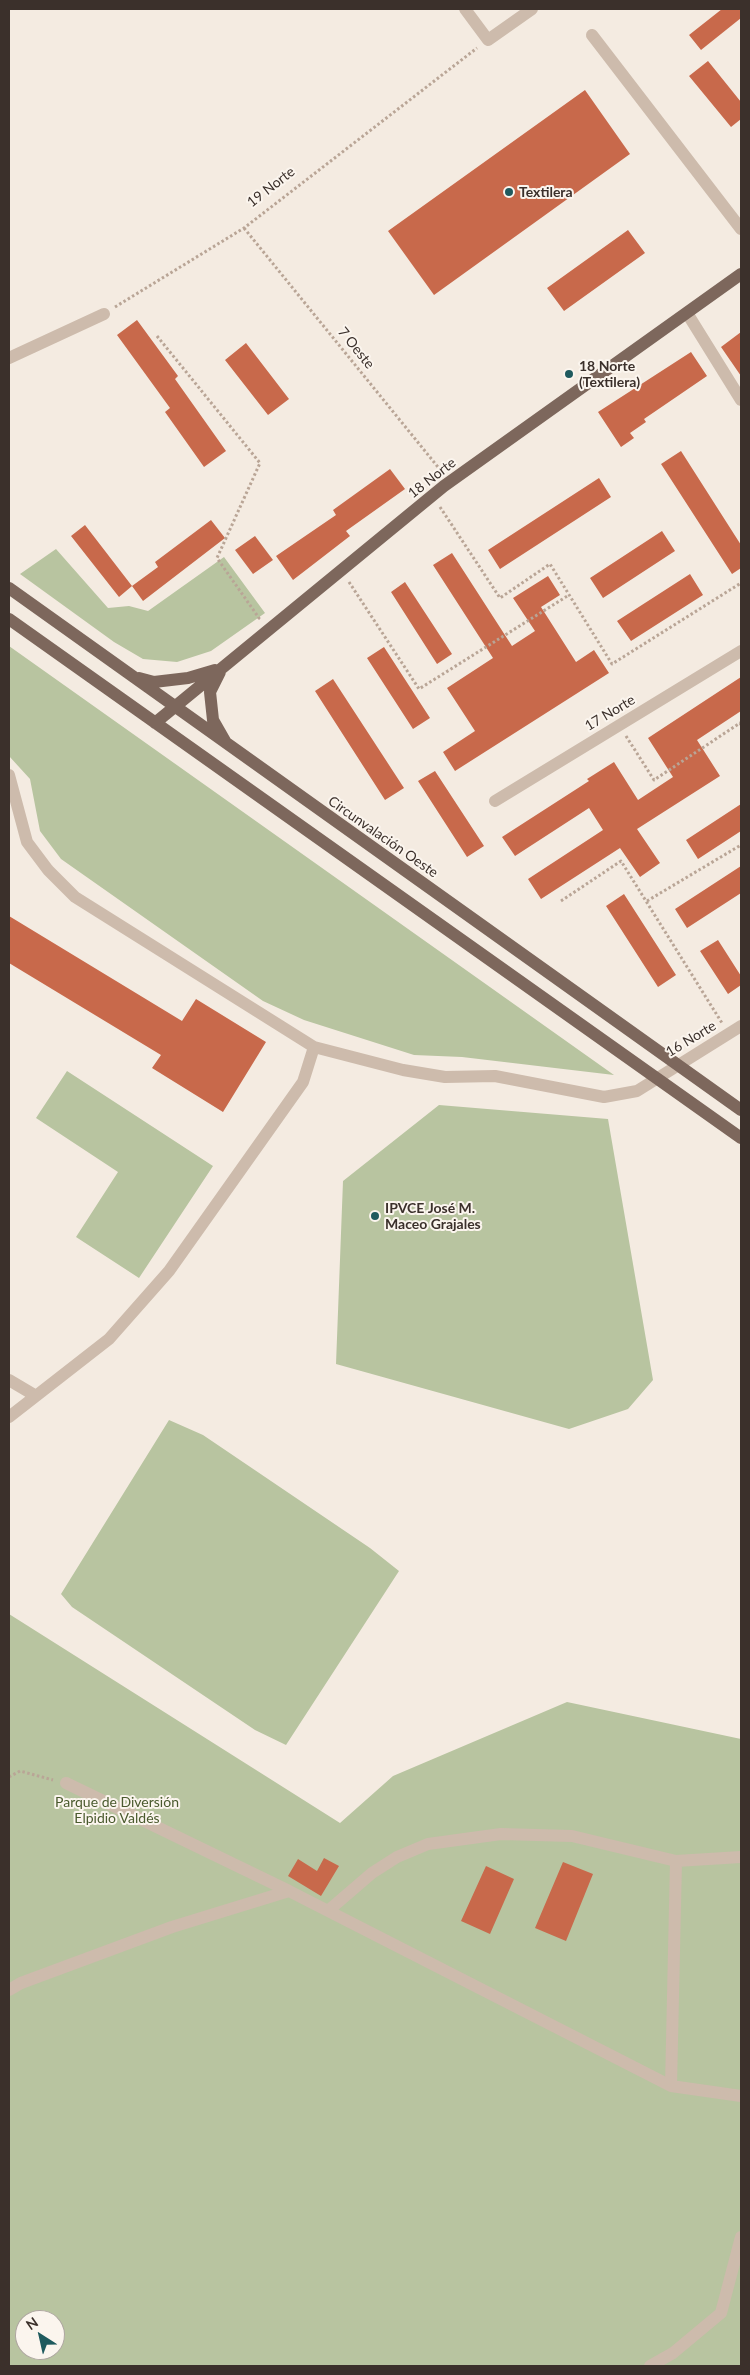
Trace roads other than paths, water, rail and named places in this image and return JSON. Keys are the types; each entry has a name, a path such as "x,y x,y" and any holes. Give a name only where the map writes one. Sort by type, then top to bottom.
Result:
{"main road":[{"name":"18 Norte","path":"155,723 450,482 741,274"},
{"name":"Circunvalación Oeste","path":"9,588 741,1110"},
{"path":"9,619 741,1138"},
{"path":"129,674 154,682 188,678 222,668"},
{"path":"222,668 210,692 214,720 226,744"}],"street":[{"path":"465,9 488,40 532,9"},
{"path":"592,35 741,229"},
{"path":"687,313 741,400"},
{"path":"9,358 104,314"},
{"name":"17 Norte","path":"495,801 741,651"},
{"name":"16 Norte","path":"9,775 27,842 48,870 75,897 314,1047 402,1070 445,1077 495,1076 604,1097 637,1091 741,1026"},
{"path":"9,1417 109,1339 169,1271 303,1082 314,1047"},
{"path":"9,1380 36,1396"},
{"path":"66,1783 329,1910 671,2086 741,2096"},
{"path":"329,1910 372,1873 397,1857 428,1844 501,1834 572,1836 676,1861 741,1857"},
{"path":"671,2086 676,1861"},
{"path":"9,1990 21,1983 172,1927 289,1891"},
{"path":"9,1978 21,1983"},
{"path":"650,2366 673,2353 721,2313 741,2237"}],"place":[{"name":"Textilera","path":"509,192"},
{"name":"18 Norte (Textilera)","path":"569,374"},
{"name":"IPVCE José M. Maceo Grajales","path":"375,1216"}],"park label":[{"name":"Parque de Diversión Elpidio Valdés","path":"117,1810"}]}
